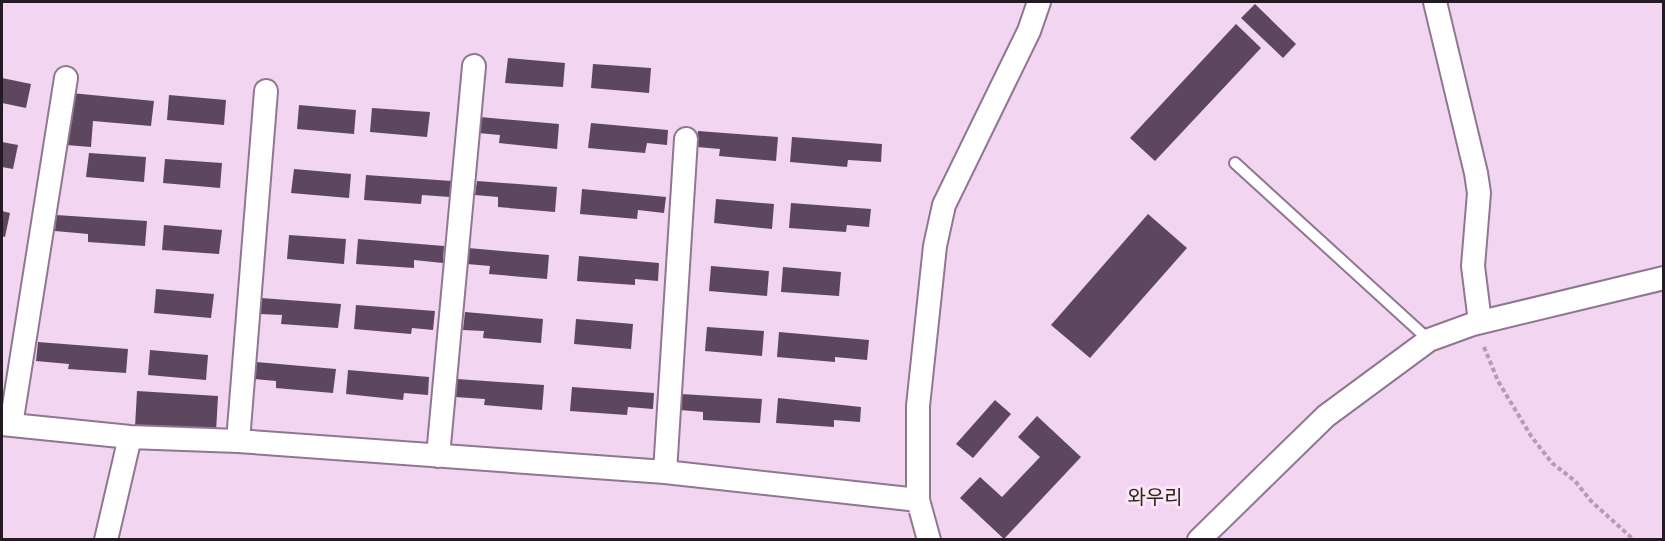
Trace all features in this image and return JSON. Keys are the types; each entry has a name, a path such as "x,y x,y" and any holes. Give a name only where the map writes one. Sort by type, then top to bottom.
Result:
{"street":[{"path":"929,540 918,500 918,406 925,318 935,246 944,205 1029,31 1039,2"},
{"path":"1435,2 1479,193 1473,266 1480,322"},
{"path":"438,456 474,66"},
{"path":"66,78 6,425 130,437 238,441 665,472 918,500"},
{"path":"238,441 266,91"},
{"path":"665,472 686,139"},
{"path":"1199,540 1326,416 1429,340 1480,322 1664,278"},
{"path":"106,540 130,437"}],"lane":[{"path":"1235,163 1429,340"}],"path":[{"path":"1480,322 1484,350 1491,367 1531,436 1552,463 1575,481 1591,501 1634,540"}],"building":[{"path":"1255,4 1296,44 1283,58 1241,18"},
{"path":"1236,24 1261,48 1155,161 1130,138"},
{"path":"508,58 565,63 563,87 505,83"},
{"path":"593,64 651,68 649,93 591,88"},
{"path":"2,78 31,84 26,108 2,103"},
{"path":"71,93 154,101 151,126 93,121 91,147 66,145"},
{"path":"169,95 226,100 224,125 167,120"},
{"path":"299,105 356,110 354,134 297,129"},
{"path":"372,108 430,112 427,137 370,132"},
{"path":"480,117 559,124 557,149 499,143 500,135 478,133"},
{"path":"591,123 668,130 667,145 647,143 645,153 588,148"},
{"path":"698,131 778,137 776,161 719,156 720,149 697,147"},
{"path":"792,137 882,144 881,162 848,160 847,167 790,162"},
{"path":"2,142 18,145 13,169 2,167"},
{"path":"89,153 146,157 144,182 86,177"},
{"path":"165,159 222,163 220,188 163,183"},
{"path":"294,169 351,174 349,198 291,193"},
{"path":"366,175 452,181 450,197 422,195 421,204 364,200"},
{"path":"477,181 557,187 555,212 498,207 498,197 475,195"},
{"path":"582,189 666,197 664,213 638,210 637,219 580,214"},
{"path":"716,199 774,204 772,229 714,223"},
{"path":"791,203 871,209 869,227 847,225 846,232 789,228"},
{"path":"2,211 10,213 5,237 2,236"},
{"path":"1148,214 1187,248 1090,358 1051,325"},
{"path":"56,215 147,221 145,246 88,242 88,234 55,231"},
{"path":"164,225 222,230 219,254 162,250"},
{"path":"289,235 346,239 344,264 287,259"},
{"path":"358,239 444,246 443,263 414,260 414,268 356,264"},
{"path":"468,248 549,255 547,279 489,274 490,266 467,264"},
{"path":"579,256 659,263 658,281 635,279 635,285 577,281"},
{"path":"711,266 769,271 767,296 709,291"},
{"path":"783,267 841,272 839,296 781,292"},
{"path":"156,289 214,294 211,318 154,313"},
{"path":"261,298 341,304 338,328 281,324 282,315 260,314"},
{"path":"356,305 435,311 433,330 412,328 411,334 354,329"},
{"path":"465,312 543,319 541,343 483,338 484,331 463,330"},
{"path":"576,319 633,324 631,349 574,344"},
{"path":"707,327 764,331 762,356 705,351"},
{"path":"779,332 869,340 867,360 835,357 835,362 777,357"},
{"path":"38,342 128,349 126,373 68,369 69,364 36,361"},
{"path":"150,350 208,355 206,380 148,375"},
{"path":"256,362 336,369 333,393 276,388 276,381 254,379"},
{"path":"348,370 429,377 428,395 404,393 403,400 346,394"},
{"path":"457,379 544,385 542,410 484,405 485,399 455,397"},
{"path":"572,387 654,393 653,409 628,407 627,415 570,411"},
{"path":"137,391 218,396 216,432 135,427"},
{"path":"681,394 762,399 760,423 703,420 703,412 680,410"},
{"path":"778,398 861,407 860,422 834,420 834,427 776,423"},
{"path":"995,400 1011,414 973,458 956,444"},
{"path":"1037,416 1081,457 1004,539 960,498 980,477 1002,497 1040,457 1018,437"}],"district":[{"name":"와우리","path":"1155,497"}]}
